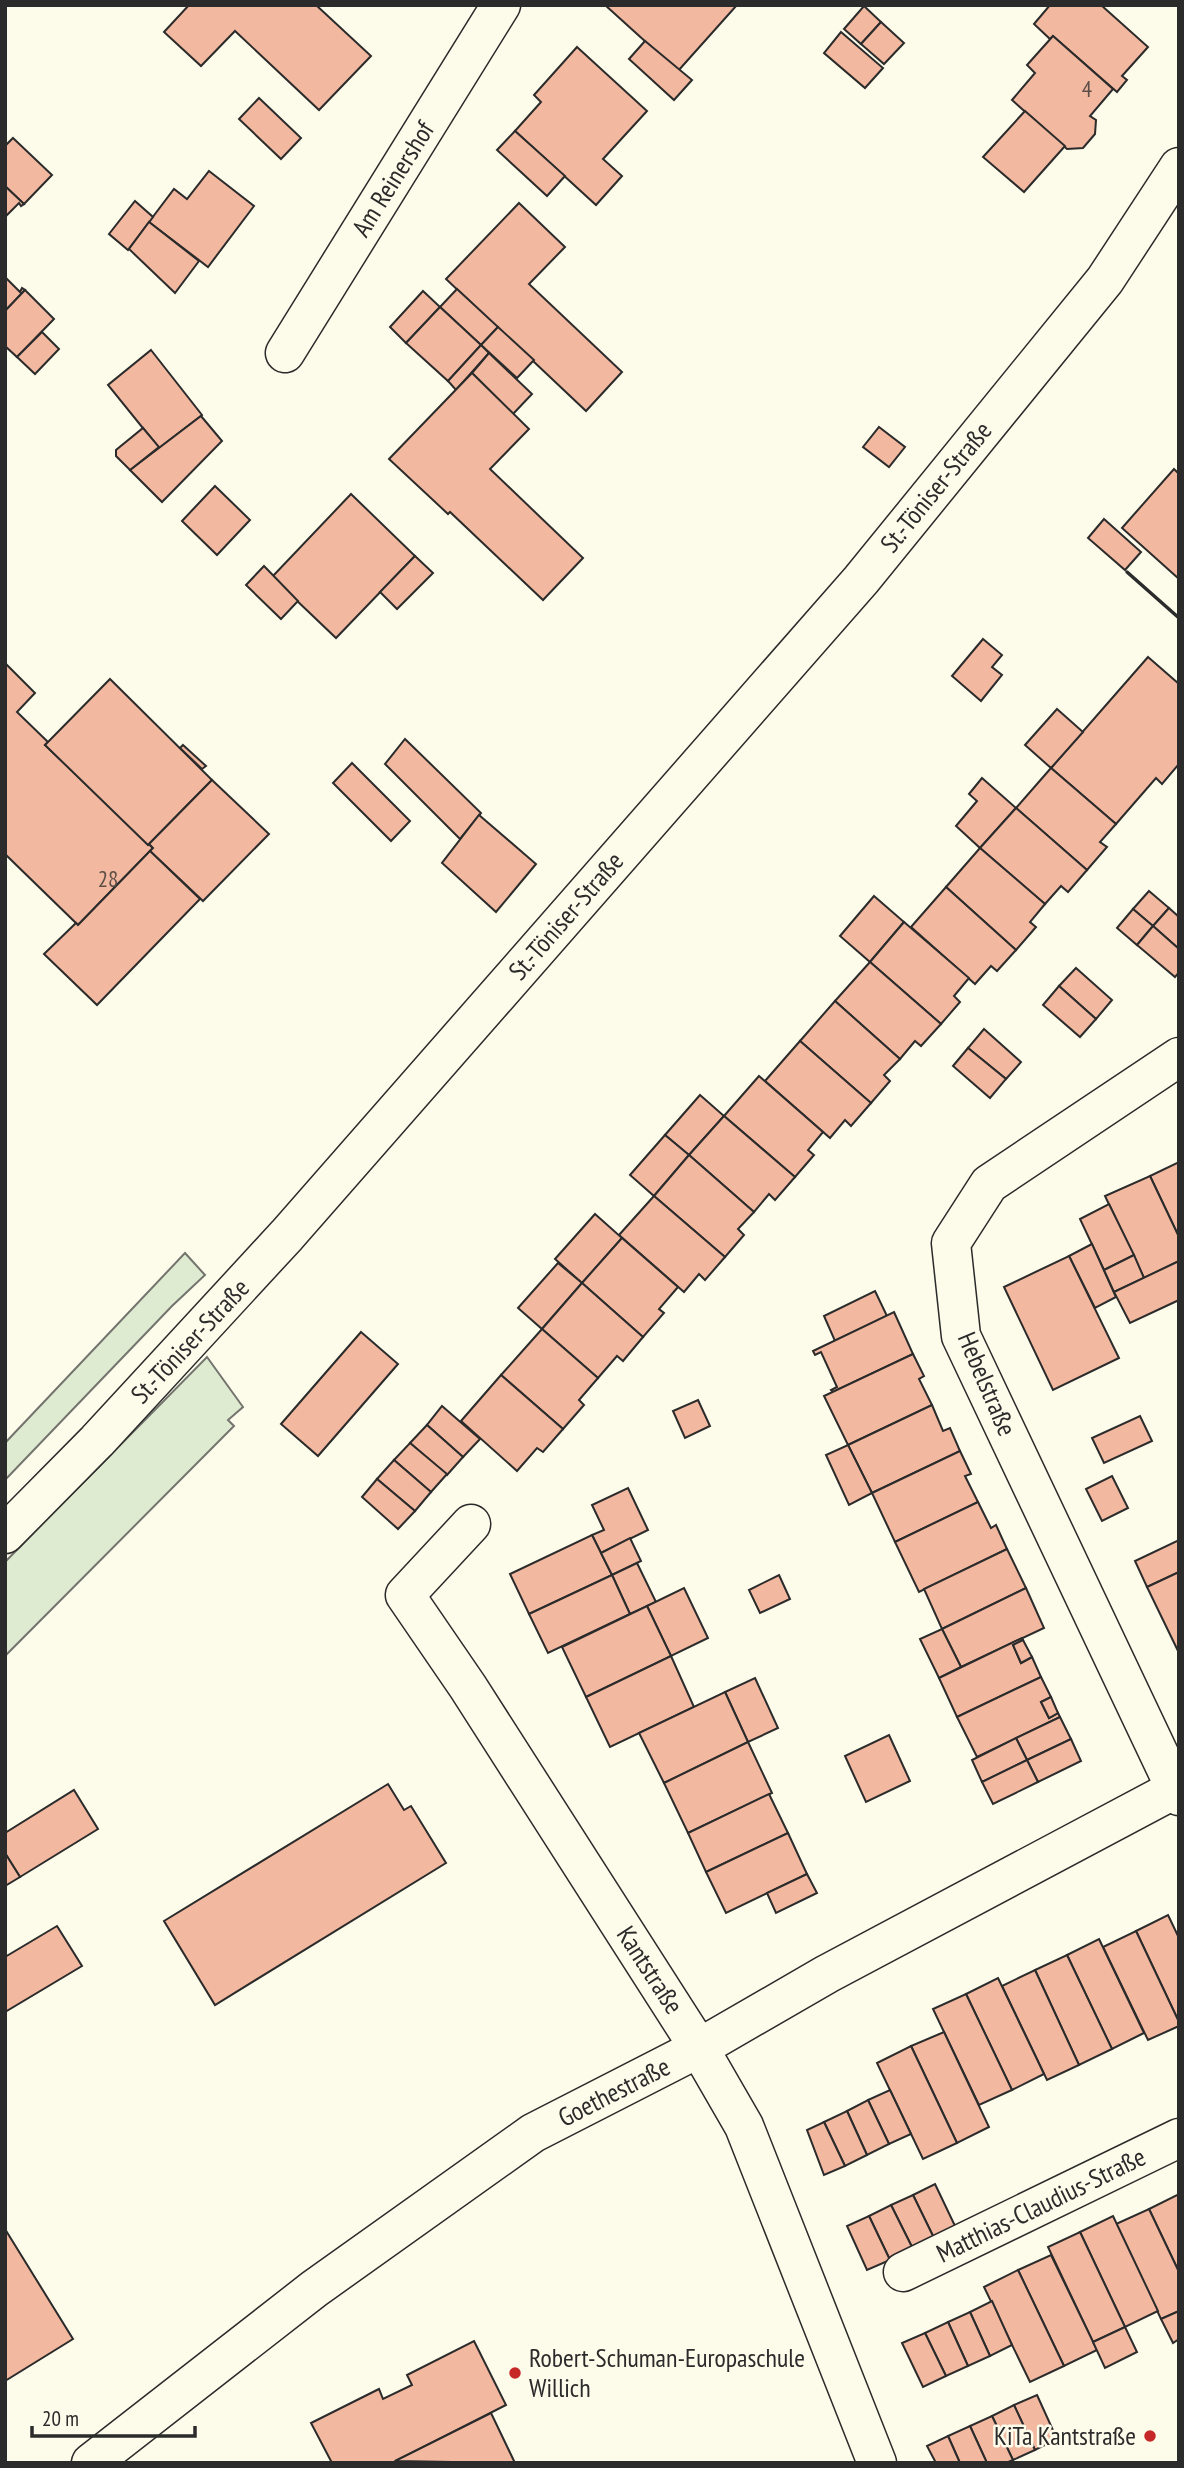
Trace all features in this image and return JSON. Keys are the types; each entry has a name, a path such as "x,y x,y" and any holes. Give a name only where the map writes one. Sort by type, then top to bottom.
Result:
{"street":[{"name":"Am Reinershof","path":"285,353 501,5"},
{"name":"St.-Töniser-Straße","path":"5,1534 115,1421 305,1214 861,580 1105,280 1179,167"},
{"name":"St.-Töniser-Straße","path":"1105,280 1179,215"},
{"name":"Hebelstraße","path":"1178,1791 961,1336 951,1242 989,1184 1179,1057"},
{"name":"Kantstraße","path":"471,1524 405,1595 468,1687 699,2048 744,2126 877,2463"},
{"name":"Goethestraße","path":"91,2463 314,2289 533,2133 699,2048 827,1974 1178,1791"},
{"name":"Matthias-Claudius-Straße","path":"903,2272 1179,2138"}],"green space":[{"path":"185,1253 205,1275 5,1480 5,1443"},
{"path":"207,1357 243,1407 228,1420 234,1426 5,1656 5,1562"}],"building":[{"path":"189,5 316,5 371,56 319,110 235,31 201,66 164,32"},
{"path":"605,5 737,5 678,71"},
{"path":"1050,5 1101,5 1148,47 1122,76 1127,80 1117,92 1053,36 1050,39 1034,24"},
{"path":"864,6 881,22 861,44 844,29"},
{"path":"881,22 904,43 884,64 861,44"},
{"path":"841,32 883,68 865,88 824,53"},
{"path":"1053,36 1113,89 1090,116 1096,120 1095,134 1083,148 1067,149 1012,100 1035,73 1027,65"},
{"path":"645,41 692,80 674,100 629,59"},
{"path":"577,47 647,111 603,159 622,176 596,205 515,131 541,102 534,95"},
{"path":"259,98 301,138 281,159 239,119"},
{"path":"1025,111 1065,146 1024,192 983,157"},
{"path":"515,131 565,176 547,196 497,150"},
{"path":"13,138 52,175 24,204 5,186 5,146"},
{"path":"209,171 254,206 208,267 149,222 174,189 187,199"},
{"path":"5,186 24,204 21,206 19,203 5,217"},
{"path":"135,201 153,217 128,250 109,234"},
{"path":"519,203 565,247 529,284 622,372 586,411 446,279"},
{"path":"149,222 199,261 175,293 129,249"},
{"path":"5,277 20,292 22,288 25,290 5,311"},
{"path":"457,289 498,327 481,345 440,307"},
{"path":"25,290 54,319 17,357 5,346 5,311"},
{"path":"423,291 440,307 406,343 390,327"},
{"path":"440,307 481,345 448,381 406,343"},
{"path":"498,327 534,360 517,378 481,345"},
{"path":"42,332 59,349 35,374 17,357"},
{"path":"481,345 489,353 456,390 448,381"},
{"path":"151,350 202,415 159,448 108,385"},
{"path":"489,353 532,394 513,414 472,373"},
{"path":"472,373 529,429 490,469 583,558 543,600 450,512 448,514 389,459"},
{"path":"201,416 222,441 162,502 130,470"},
{"path":"879,427 905,447 889,467 863,447"},
{"path":"143,428 159,447 130,470 116,456 116,450"},
{"path":"1174,469 1179,474 1179,579 1122,528"},
{"path":"215,486 250,520 217,555 182,521"},
{"path":"351,494 415,556 336,638 272,577"},
{"path":"1104,519 1141,552 1125,570 1088,538"},
{"path":"415,556 433,573 397,609 380,592"},
{"path":"264,566 298,601 281,619 246,585"},
{"path":"983,639 1002,655 992,667 1002,675 981,701 952,676"},
{"path":"1148,657 1179,684 1179,764 1162,784 1156,778 1116,824 1051,768"},
{"path":"5,663 35,693 17,712 48,742 45,745 153,848 78,925 5,854"},
{"path":"110,679 212,780 148,845 45,745"},
{"path":"1057,709 1083,732 1051,768 1025,745"},
{"path":"405,739 481,813 460,839 385,764"},
{"path":"183,745 206,766 202,769 180,748"},
{"path":"352,763 410,821 391,841 333,783"},
{"path":"1051,768 1116,824 1100,842 1107,847 1087,870 1016,808"},
{"path":"982,778 1016,808 980,848 956,826 977,801 969,794"},
{"path":"212,780 269,834 203,901 150,851 153,848 149,844"},
{"path":"1016,808 1087,870 1068,892 1061,886 1045,904 980,848"},
{"path":"479,815 536,864 496,912 442,863"},
{"path":"980,848 1045,904 1030,922 1036,927 1016,950 946,887"},
{"path":"150,851 200,899 97,1005 44,954 76,923 78,925"},
{"path":"946,887 1016,950 997,971 991,966 975,984 911,927"},
{"path":"1149,891 1169,908 1153,926 1133,909"},
{"path":"874,896 904,922 870,962 840,936"},
{"path":"1169,908 1179,917 1179,949 1153,926"},
{"path":"1133,909 1153,926 1137,945 1117,928"},
{"path":"904,922 969,978 954,996 960,1002 941,1024 870,962"},
{"path":"1153,926 1179,949 1179,972 1175,977 1137,945"},
{"path":"870,962 941,1024 921,1046 915,1041 900,1059 835,1001"},
{"path":"1076,968 1112,1000 1096,1019 1059,986"},
{"path":"1059,986 1096,1019 1080,1037 1043,1005"},
{"path":"835,1001 900,1059 884,1075 890,1081 871,1103 800,1041"},
{"path":"984,1029 1021,1062 1006,1079 968,1048"},
{"path":"800,1041 871,1103 851,1126 845,1120 830,1138 765,1081"},
{"path":"968,1048 1006,1079 990,1098 953,1066"},
{"path":"759,1076 823,1132 808,1150 814,1155 795,1177 724,1116"},
{"path":"700,1095 724,1116 689,1155 665,1135"},
{"path":"724,1116 795,1177 775,1200 769,1194 754,1212 689,1155"},
{"path":"665,1135 689,1155 654,1196 630,1175"},
{"path":"689,1155 754,1212 738,1229 744,1235 725,1257 654,1196"},
{"path":"1179,1162 1179,1237 1150,1176"},
{"path":"1150,1176 1179,1237 1179,1261 1144,1278 1105,1196"},
{"path":"654,1196 725,1257 705,1280 699,1274 684,1292 619,1235"},
{"path":"1109,1204 1134,1255 1104,1270 1080,1219"},
{"path":"595,1214 622,1238 582,1283 555,1259"},
{"path":"622,1238 678,1287 659,1309 664,1313 643,1337 582,1283"},
{"path":"1092,1244 1116,1297 1095,1308 1069,1256"},
{"path":"1134,1255 1144,1278 1114,1292 1104,1270"},
{"path":"1069,1256 1119,1358 1053,1390 1004,1287"},
{"path":"1179,1261 1179,1300 1130,1323 1114,1292"},
{"path":"558,1263 582,1283 542,1329 518,1308"},
{"path":"582,1283 643,1337 623,1361 617,1356 598,1378 542,1329"},
{"path":"875,1291 887,1316 835,1341 824,1316"},
{"path":"894,1312 913,1354 833,1392 831,1390 837,1387 821,1352 815,1355 813,1351"},
{"path":"542,1329 598,1378 579,1400 584,1405 563,1429 501,1375"},
{"path":"361,1332 398,1364 318,1456 281,1424"},
{"path":"913,1354 924,1376 919,1379 932,1405 848,1445 824,1396"},
{"path":"501,1375 563,1429 543,1452 537,1448 517,1471 461,1421"},
{"path":"698,1400 710,1426 685,1438 673,1411"},
{"path":"932,1405 943,1431 950,1428 960,1451 872,1493 848,1445"},
{"path":"442,1406 480,1439 463,1457 427,1425"},
{"path":"1140,1416 1152,1441 1104,1463 1092,1438"},
{"path":"427,1425 463,1457 447,1475 410,1443"},
{"path":"410,1443 447,1474 431,1492 394,1460"},
{"path":"848,1445 872,1493 849,1505 826,1455"},
{"path":"960,1451 971,1474 965,1476 978,1502 895,1542 872,1493"},
{"path":"394,1460 431,1492 415,1511 377,1479"},
{"path":"1112,1476 1128,1508 1102,1521 1086,1489"},
{"path":"377,1479 415,1511 398,1529 362,1497"},
{"path":"628,1488 648,1530 601,1553 592,1535 604,1530 592,1505"},
{"path":"978,1502 991,1528 996,1525 1007,1549 919,1592 895,1542"},
{"path":"592,1535 612,1575 529,1614 510,1574"},
{"path":"630,1538 641,1561 612,1575 601,1553"},
{"path":"1179,1540 1179,1572 1147,1587 1135,1561"},
{"path":"1007,1549 1026,1588 942,1629 924,1589"},
{"path":"637,1563 656,1602 630,1614 612,1575"},
{"path":"1179,1572 1179,1653 1147,1587"},
{"path":"612,1575 630,1614 548,1653 529,1614"},
{"path":"779,1575 790,1599 760,1613 749,1590"},
{"path":"684,1588 708,1638 671,1656 647,1606"},
{"path":"1026,1588 1044,1628 961,1667 942,1629"},
{"path":"647,1606 671,1656 586,1697 562,1647"},
{"path":"942,1629 961,1667 939,1678 920,1639"},
{"path":"1022,1638 1023,1640 1013,1645 1021,1663 1032,1657 1041,1677 957,1717 939,1678"},
{"path":"1023,1640 1032,1657 1021,1663 1013,1645"},
{"path":"671,1656 694,1707 610,1747 586,1697"},
{"path":"1041,1677 1051,1697 1041,1702 1049,1718 1058,1713 1060,1717 977,1757 957,1717"},
{"path":"755,1678 778,1728 748,1742 725,1692"},
{"path":"725,1692 748,1742 664,1783 639,1733"},
{"path":"1051,1697 1058,1713 1049,1718 1041,1702"},
{"path":"1060,1717 1071,1739 1027,1760 1016,1738"},
{"path":"889,1735 910,1781 866,1802 845,1756"},
{"path":"1016,1738 1027,1760 982,1782 972,1760"},
{"path":"1071,1739 1081,1761 1038,1782 1027,1760"},
{"path":"748,1742 772,1793 688,1833 664,1783"},
{"path":"1027,1760 1038,1782 993,1804 982,1782"},
{"path":"388,1784 404,1810 411,1806 446,1863 215,2005 164,1921"},
{"path":"74,1790 98,1829 20,1877 5,1853 5,1833"},
{"path":"769,1794 788,1833 706,1872 688,1833"},
{"path":"788,1833 807,1874 726,1913 706,1872"},
{"path":"5,1853 20,1877 5,1886"},
{"path":"807,1874 817,1893 776,1913 767,1893"},
{"path":"1168,1915 1179,1938 1179,2022 1136,1931"},
{"path":"57,1926 82,1966 5,2012 5,1957"},
{"path":"1136,1931 1179,2022 1179,2026 1148,2040 1103,1947"},
{"path":"1099,1939 1144,2033 1112,2049 1067,1955"},
{"path":"1067,1955 1112,2049 1079,2065 1035,1970"},
{"path":"1035,1970 1079,2065 1047,2080 1002,1986"},
{"path":"998,1978 1044,2074 1012,2090 966,1994"},
{"path":"966,1994 1012,2090 979,2105 933,2009"},
{"path":"944,2032 989,2127 957,2143 911,2046"},
{"path":"911,2046 957,2143 923,2159 877,2063"},
{"path":"890,2090 911,2134 889,2144 868,2100"},
{"path":"868,2100 889,2144 867,2155 847,2111"},
{"path":"847,2111 867,2155 845,2166 824,2122"},
{"path":"824,2122 845,2166 824,2175 807,2130"},
{"path":"935,2184 956,2228 934,2238 913,2195"},
{"path":"1179,2194 1179,2272 1149,2209"},
{"path":"913,2195 934,2238 913,2249 891,2205"},
{"path":"891,2205 913,2249 890,2260 869,2216"},
{"path":"1149,2209 1179,2272 1179,2311 1161,2319 1116,2224"},
{"path":"869,2216 890,2260 867,2270 847,2226"},
{"path":"1113,2216 1158,2311 1125,2327 1080,2232"},
{"path":"5,2229 73,2339 5,2381"},
{"path":"1080,2232 1125,2327 1093,2342 1048,2247"},
{"path":"1051,2255 1097,2350 1064,2366 1018,2270"},
{"path":"1018,2270 1064,2366 1030,2382 984,2287"},
{"path":"992,2301 1012,2345 990,2356 970,2312"},
{"path":"1179,2311 1179,2339 1173,2343 1161,2319"},
{"path":"970,2312 990,2356 968,2366 948,2322"},
{"path":"948,2322 968,2366 946,2376 925,2333"},
{"path":"1125,2327 1137,2352 1105,2368 1093,2342"},
{"path":"925,2333 946,2376 923,2387 902,2343"},
{"path":"474,2341 506,2405 392,2463 332,2463 311,2423 379,2389 383,2399 412,2385 407,2375"},
{"path":"1037,2395 1057,2439 1035,2450 1014,2405"},
{"path":"1014,2405 1035,2450 1013,2460 992,2416"},
{"path":"491,2413 515,2463 395,2461"},
{"path":"992,2416 1013,2460 1006,2463 987,2463 970,2426"},
{"path":"970,2426 987,2463 960,2463 948,2436"},
{"path":"948,2436 960,2463 936,2463 927,2446"}],"wall":[{"path":"1127,572 1179,618"}],"place":[{"name":"Robert-Schuman-Europaschule Willich","path":"515,2373"},
{"name":"KiTa Kantstraße","path":"1150,2436"}]}
